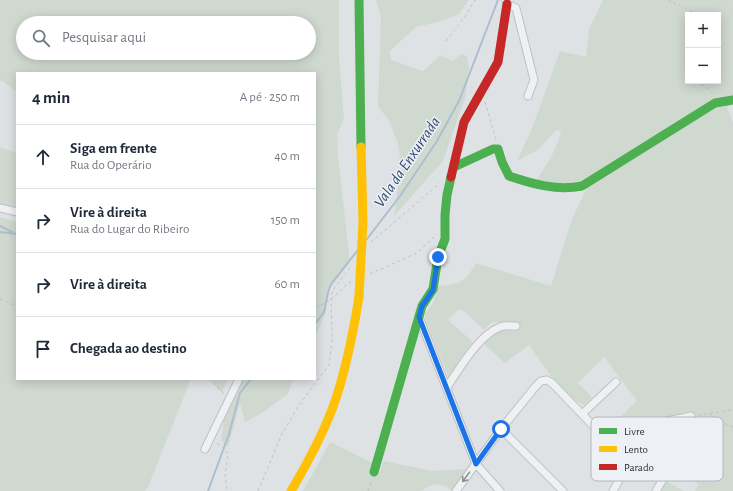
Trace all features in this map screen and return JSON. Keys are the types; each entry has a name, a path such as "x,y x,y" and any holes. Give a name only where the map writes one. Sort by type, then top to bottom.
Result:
{"street":[{"path":"292,491 312,455 337,396 349,356 359,297 362,257 363,198 359,0"},
{"path":"374,472 422,306 433,290 438,257 445,239 446,225 444,215 447,195 464,122 498,62 506,2 516,8 534,80 528,96"},
{"path":"454,167 493,148 498,149 502,162 509,176 558,188 582,186 715,103 733,100"},
{"path":"0,208 16,212"},
{"path":"419,317 476,464 500,491"},
{"path":"447,387 467,357 483,338 501,326 516,326"},
{"path":"205,449 238,380"},
{"path":"456,491 501,429 541,381 547,380 552,383 591,423"},
{"path":"582,414 616,382"},
{"path":"686,417 691,416"},
{"path":"501,429 563,491"},
{"path":"614,491 619,481"},
{"path":"656,491 662,481"}],"path":[{"path":"446,41 466,15 475,0"},
{"path":"668,0 688,8 693,12"},
{"path":"701,84 710,90 720,102"},
{"path":"485,102 498,149"},
{"path":"370,244 443,180"},
{"path":"369,275 417,253 446,225"},
{"path":"258,491 282,434 300,405 329,365 332,350 332,312 330,299 333,290 354,262"},
{"path":"316,307 323,305 347,284 354,281"},
{"path":"0,299 16,306"},
{"path":"209,380 230,397"},
{"path":"691,416 733,410"},
{"path":"710,413 713,417"},
{"path":"723,423 733,427"},
{"path":"220,445 228,455 225,474 227,491"},
{"path":"368,491 374,472"}],"shaded area":[{"path":"0,0 339,0 339,57 344,119 337,134 338,156 350,262 330,289 325,315 316,335 316,72 16,72 16,91 0,81"},
{"path":"376,0 469,0 459,14 442,21 416,27 390,51 391,60 423,71 441,55 452,61 461,54 467,56 469,68 465,98 443,161 394,216 398,186 402,172 398,143 389,121 378,106 381,18"},
{"path":"603,0 733,0 733,105 727,107 733,123 733,491 695,491 698,484 694,481 723,481 723,417 693,417 691,412 668,417 620,417 637,401 604,357 578,383 592,397 584,405 575,400 560,387 529,345 505,363 483,343 499,330 518,331 518,322 492,322 484,330 466,313 459,309 448,320 473,342 449,378 431,334 424,314 433,303 438,286 457,283 465,279 476,263 551,286 572,219 587,188 535,182 547,164 556,146 561,132 557,129 539,149 517,161 533,126 560,51 586,57 589,29"},
{"path":"0,147 16,153 16,208 0,205"},
{"path":"0,217 16,222 16,380 191,380 148,487 144,491 0,491"},
{"path":"210,380 228,380 221,392"},
{"path":"241,380 293,380 288,394 262,413 245,422 240,403 228,447 221,440 225,412"},
{"path":"330,442 373,463 378,475 384,461 432,471 468,469 452,491 440,484 436,484 421,491 303,491"},
{"path":"666,481 684,491 660,491"}],"waterway":[{"name":"Vala da Enxurrada","path":"367,239 400,196 437,141 459,101 498,0"},
{"path":"0,226 12,232"},
{"path":"0,232 16,234"},
{"name":"Vala da Enxurrada","path":"316,323 324,312 331,284 358,250"},
{"name":"Vala da Enxurrada","path":"208,491 229,434 240,393 250,380"}],"traffic: fast":[{"path":"359,0 361,147"},
{"path":"454,167 493,149 498,149 502,162 509,176 545,186 563,188 582,186 715,103 733,100"},
{"path":"374,472 422,306 433,289 438,257 445,239 445,215 451,177"}],"traffic: slow":[{"path":"359,297 363,222 361,147"},
{"path":"291,491 314,450 333,407 349,352 359,297"}],"traffic: jam":[{"path":"451,177 464,122 498,62 507,4"}],"route":[{"path":"438,257 433,290 422,306 419,317 476,464 501,429"}]}
